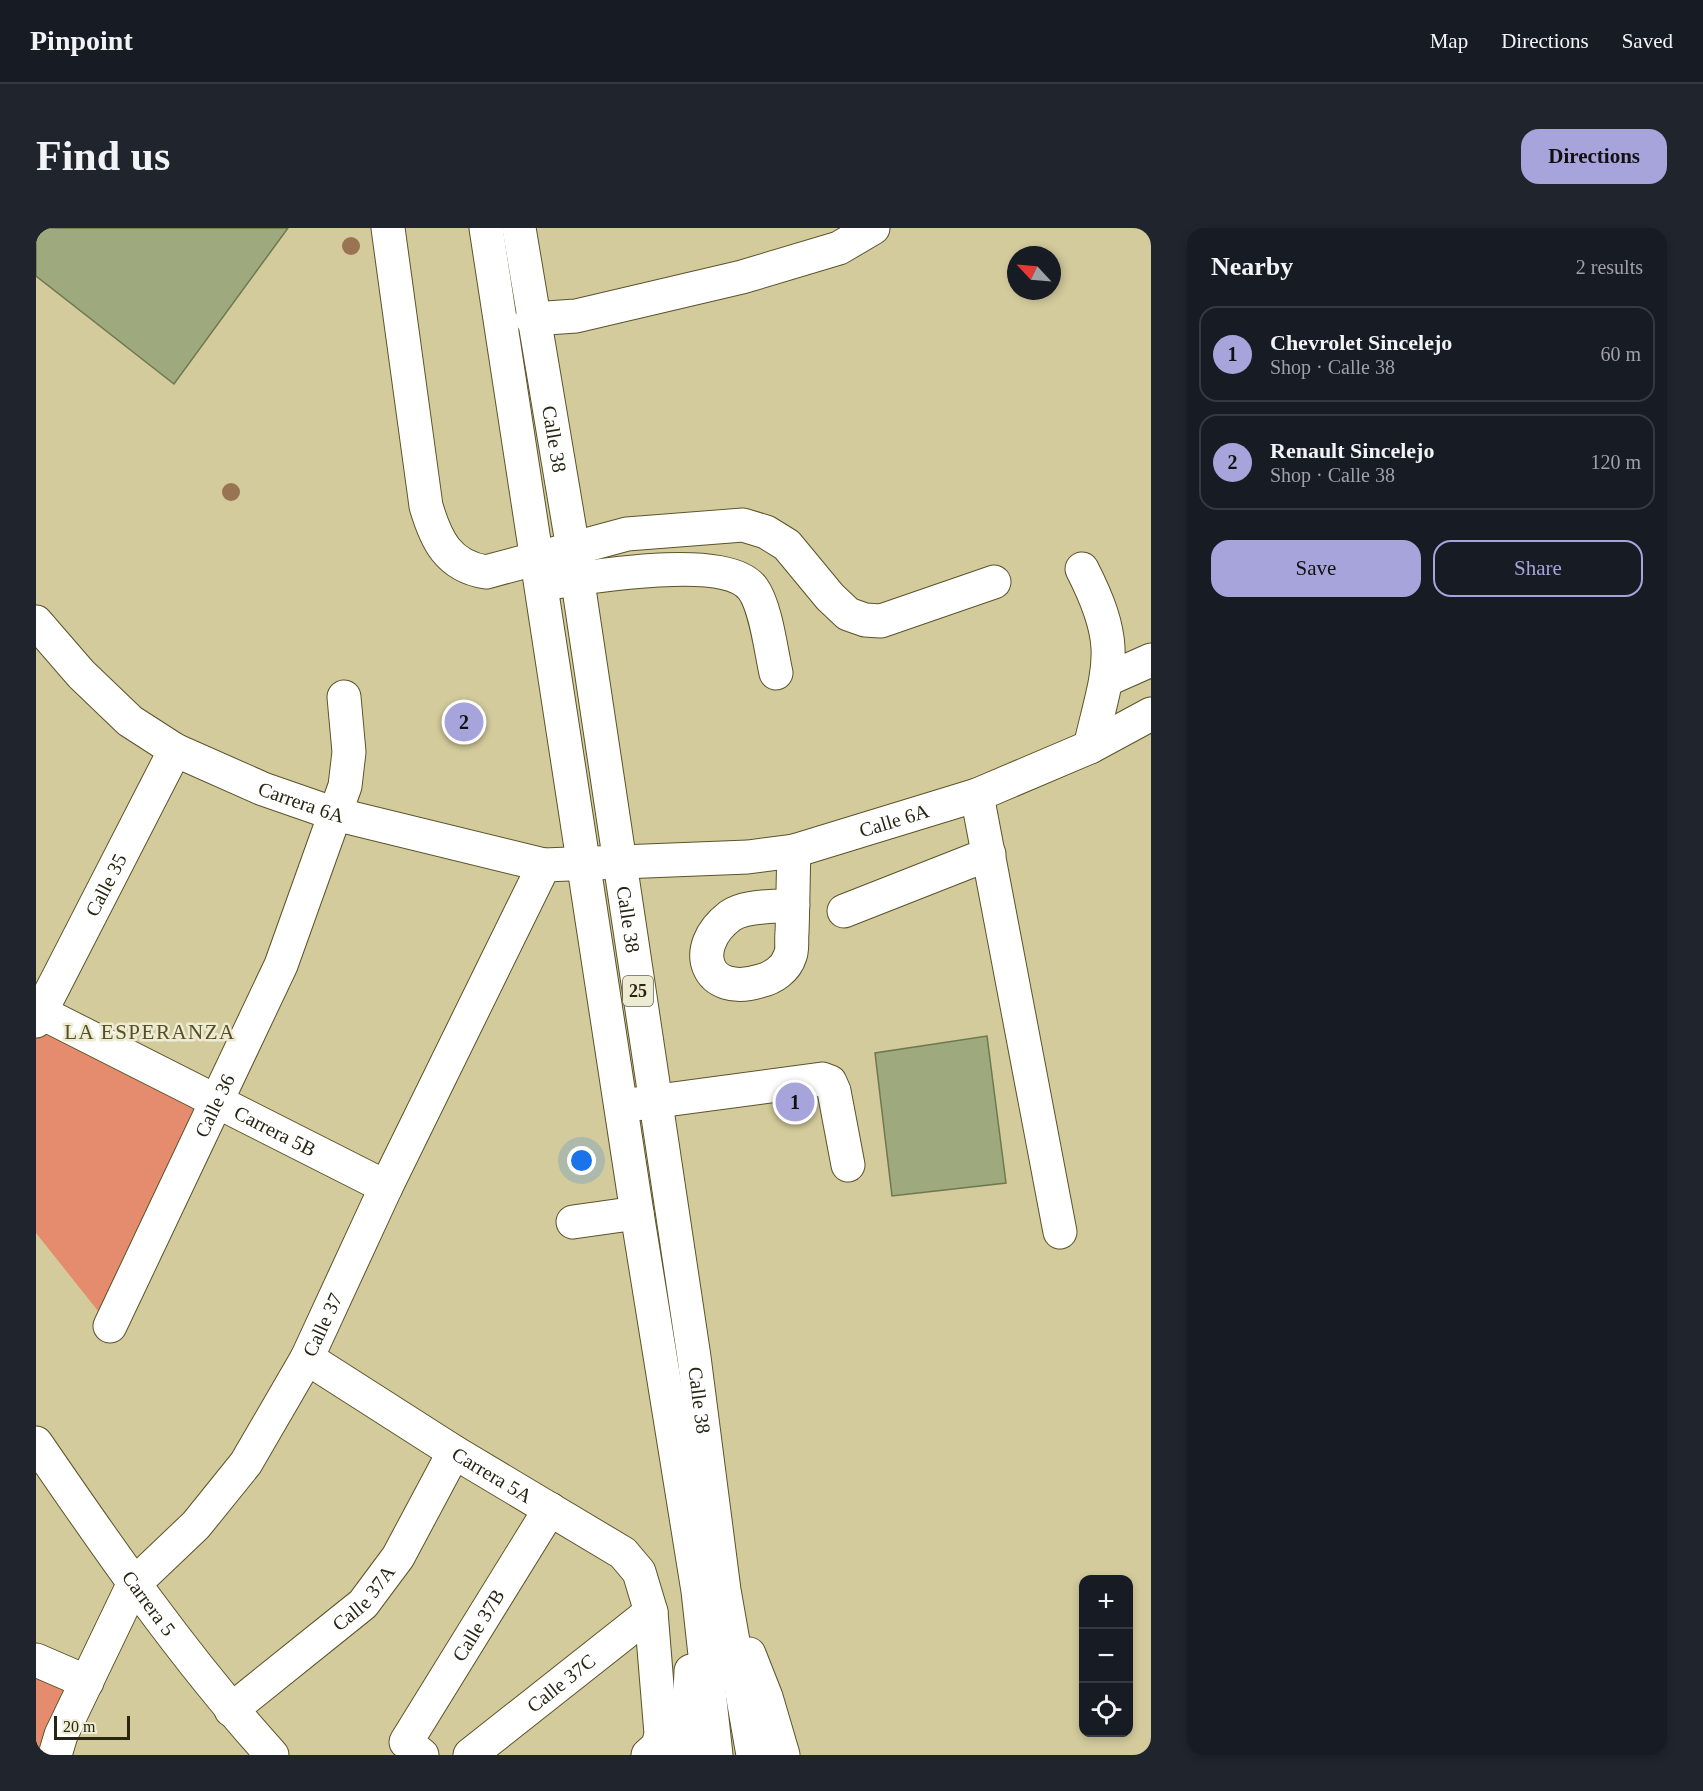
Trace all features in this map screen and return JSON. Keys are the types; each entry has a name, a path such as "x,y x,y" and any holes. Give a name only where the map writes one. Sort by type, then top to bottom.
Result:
{"main road":[{"path":"388,228 426,506 433,530 453,560 468,569 486,572 540,571 575,564 691,568 724,573 741,579 753,588 760,604 776,673"},
{"name":"Calle 38","path":"486,228 636,1213 711,1591 753,1755"},
{"name":"Calle 38","path":"519,228 532,319 575,564 694,1357 711,1591 716,1755"},
{"path":"532,319 576,316 742,277 839,248 873,228"},
{"path":"575,564 627,534 743,525 766,532 787,545 830,597 848,614 865,620 882,621 994,582"},
{"path":"1082,569 1101,606 1110,644 1106,680 1090,747"},
{"name":"Carrera 6A","path":"36,622 81,674 130,721 175,750 263,789 335,814 544,865 620,860"},
{"path":"1106,680 1151,660"},
{"name":"Calle 36","path":"110,1326 281,966 345,786 349,752 344,697"},
{"name":"Calle 6A","path":"620,860 748,857 794,850 977,795 1090,747 1151,714"},
{"name":"Calle 35","path":"38,1014 175,750"},
{"path":"977,795 1060,1233"},
{"path":"793,905 794,850"},
{"path":"844,911 989,854"},
{"name":"Calle 37","path":"55,1755 61,1735 133,1585 196,1525 246,1463 307,1358 386,1187 544,865"},
{"name":"Carrera 5B","path":"38,1014 386,1187"},
{"path":"621,1106 822,1079 830,1082 834,1091 848,1165"},
{"path":"573,1222 636,1213"},
{"name":"Carrera 5A","path":"307,1358 454,1452 623,1553 639,1572 651,1612 661,1734 658,1746 648,1755"},
{"name":"Carrera 5","path":"36,1443 133,1585 231,1710 272,1755"},
{"name":"Calle 37A","path":"231,1710 363,1604 398,1557 454,1452"},
{"name":"Calle 37B","path":"414,1748 550,1509"},
{"path":"687,1755 711,1591"},
{"path":"711,1591 766,1697 783,1755"},
{"name":"Calle 37C","path":"470,1755 651,1612"},
{"path":"36,1660 87,1682"}],"shaded area":[{"path":"36,1021 216,1101 110,1326 36,1233"},
{"path":"36,1660 87,1682 60,1755 36,1755"}],"building":[{"path":"36,228 288,228 174,384 36,276"},
{"path":"987,1036 1006,1183 892,1196 875,1053"}],"place":[{"name":"Renault Sincelejo","path":"464,722"},
{"name":"Chevrolet Sincelejo","path":"795,1102"}],"district":[{"name":"LA ESPERANZA","path":"150,1032"}]}
